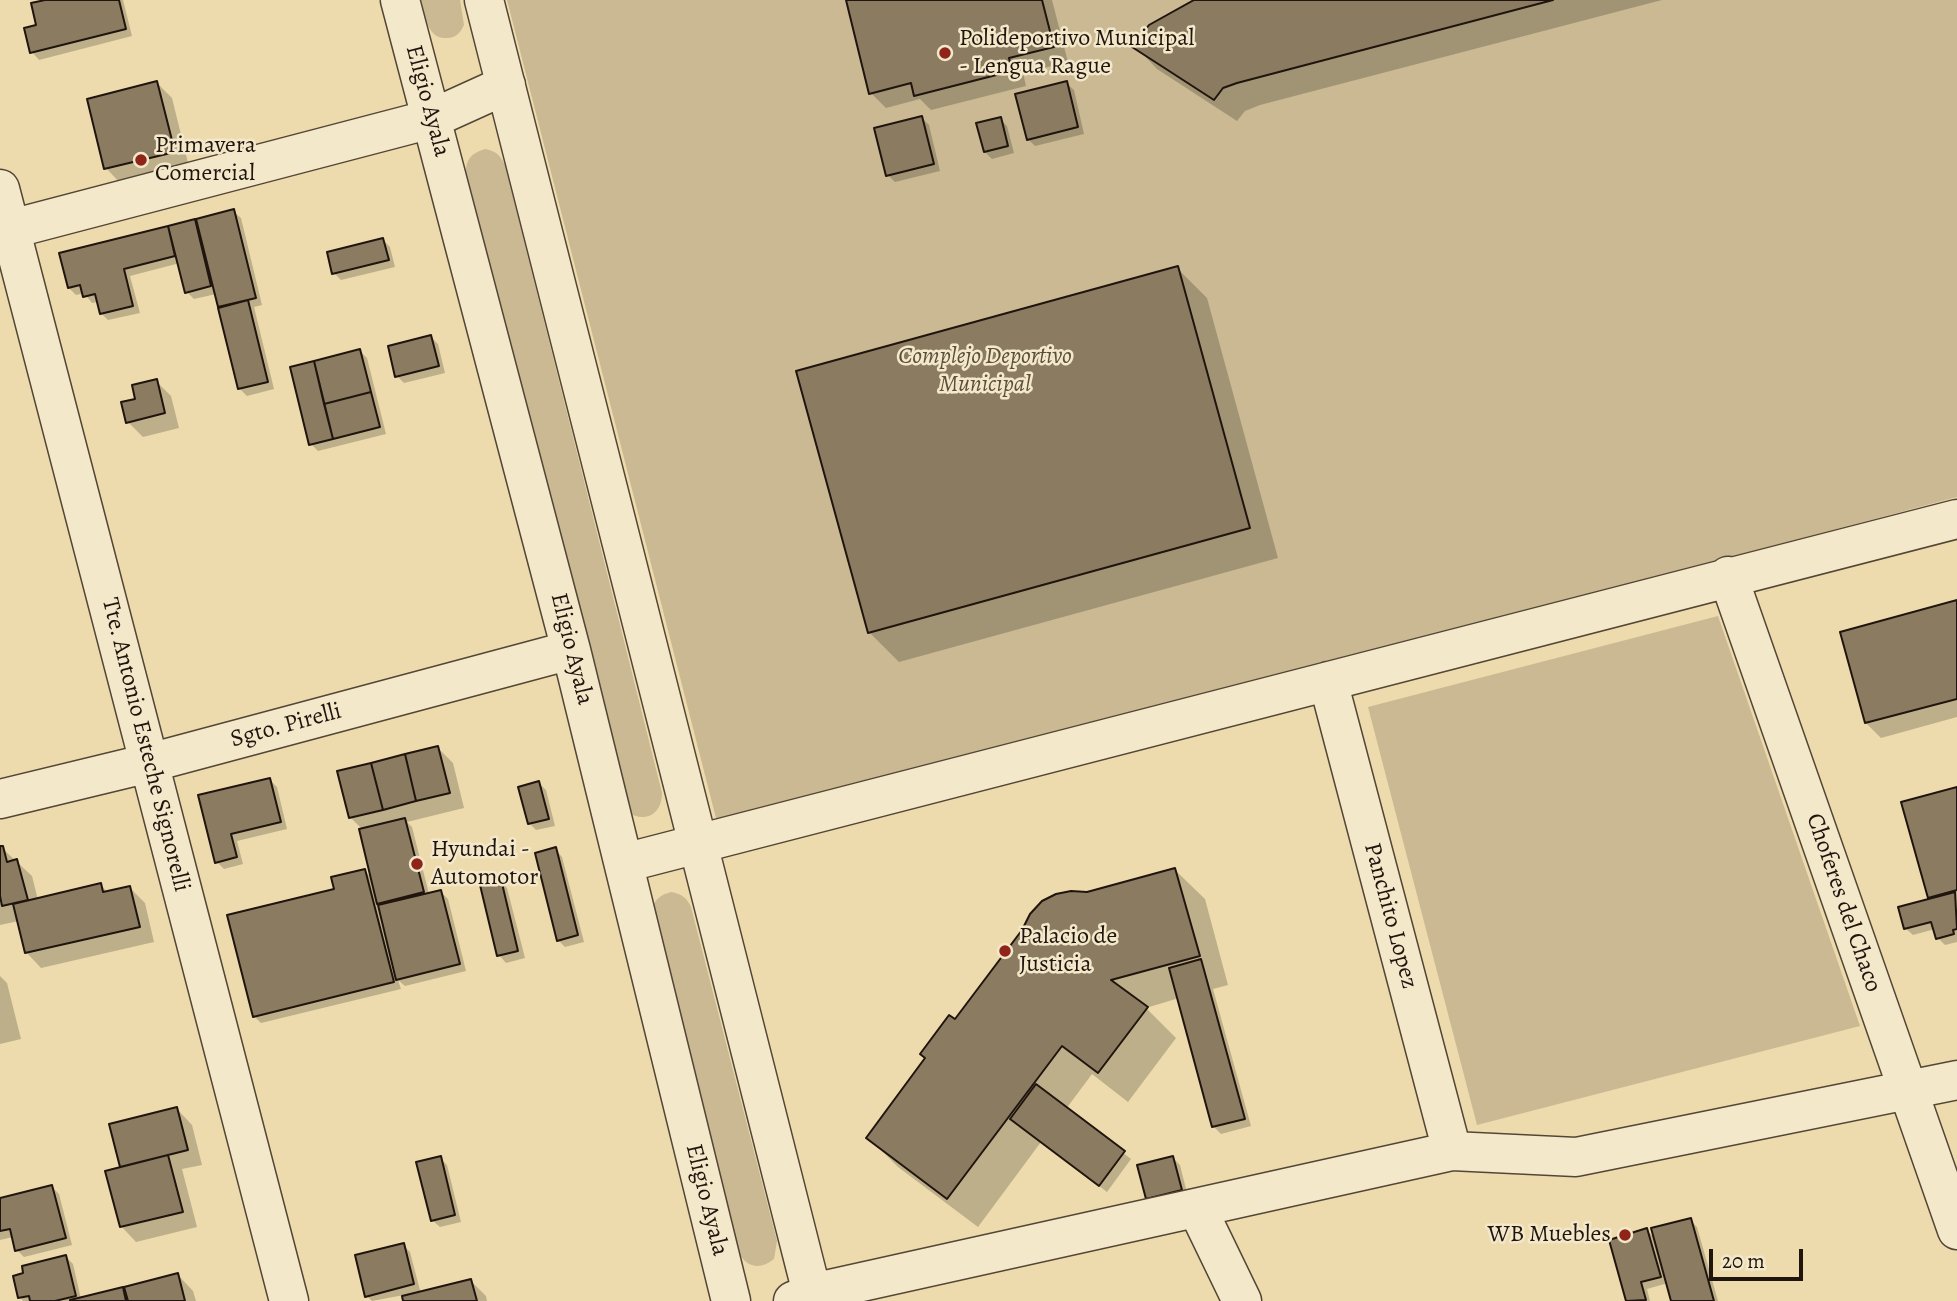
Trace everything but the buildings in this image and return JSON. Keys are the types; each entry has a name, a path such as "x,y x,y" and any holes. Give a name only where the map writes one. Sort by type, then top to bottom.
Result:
{"street":[{"name":"Eligio Ayala","path":"400,0 571,650 731,1301"},
{"path":"484,0 698,844 806,1298 1452,1151 1576,1157 1957,1080"},
{"path":"5,231 431,119 506,85"},
{"name":"Tte. Antonio Esteche Signorelli","path":"0,188 5,231 149,763 289,1301"},
{"path":"624,863 1957,519"},
{"name":"Choferes del Chaco","path":"1728,576 1957,1230"},
{"name":"Sgto. Pirelli","path":"0,799 149,763 571,650"},
{"name":"Panchito Lopez","path":"1328,681 1452,1151"},
{"path":"1197,1208 1242,1301"}],"green space":[{"path":"421,0 460,0 464,25 459,33 450,38 435,35 428,25"},
{"name":"Complejo Deportivo Municipal","path":"507,0 1957,0 1957,497 718,826"},
{"path":"485,149 497,154 505,165 662,793 659,807 645,817 626,811 466,175 470,158"},
{"path":"1718,616 1860,1026 1477,1125 1368,707"},
{"path":"671,892 684,897 691,907 777,1241 774,1259 764,1265 750,1264 738,1252 652,908 659,897"}],"place":[{"name":"Polideportivo Municipal - Lengua Rague","path":"945,53"},
{"name":"Primavera Comercial","path":"141,160"},
{"name":"Hyundai - Automotor","path":"417,864"},
{"name":"Palacio de Justicia","path":"1005,951"},
{"name":"WB Muebles","path":"1625,1235"}]}
